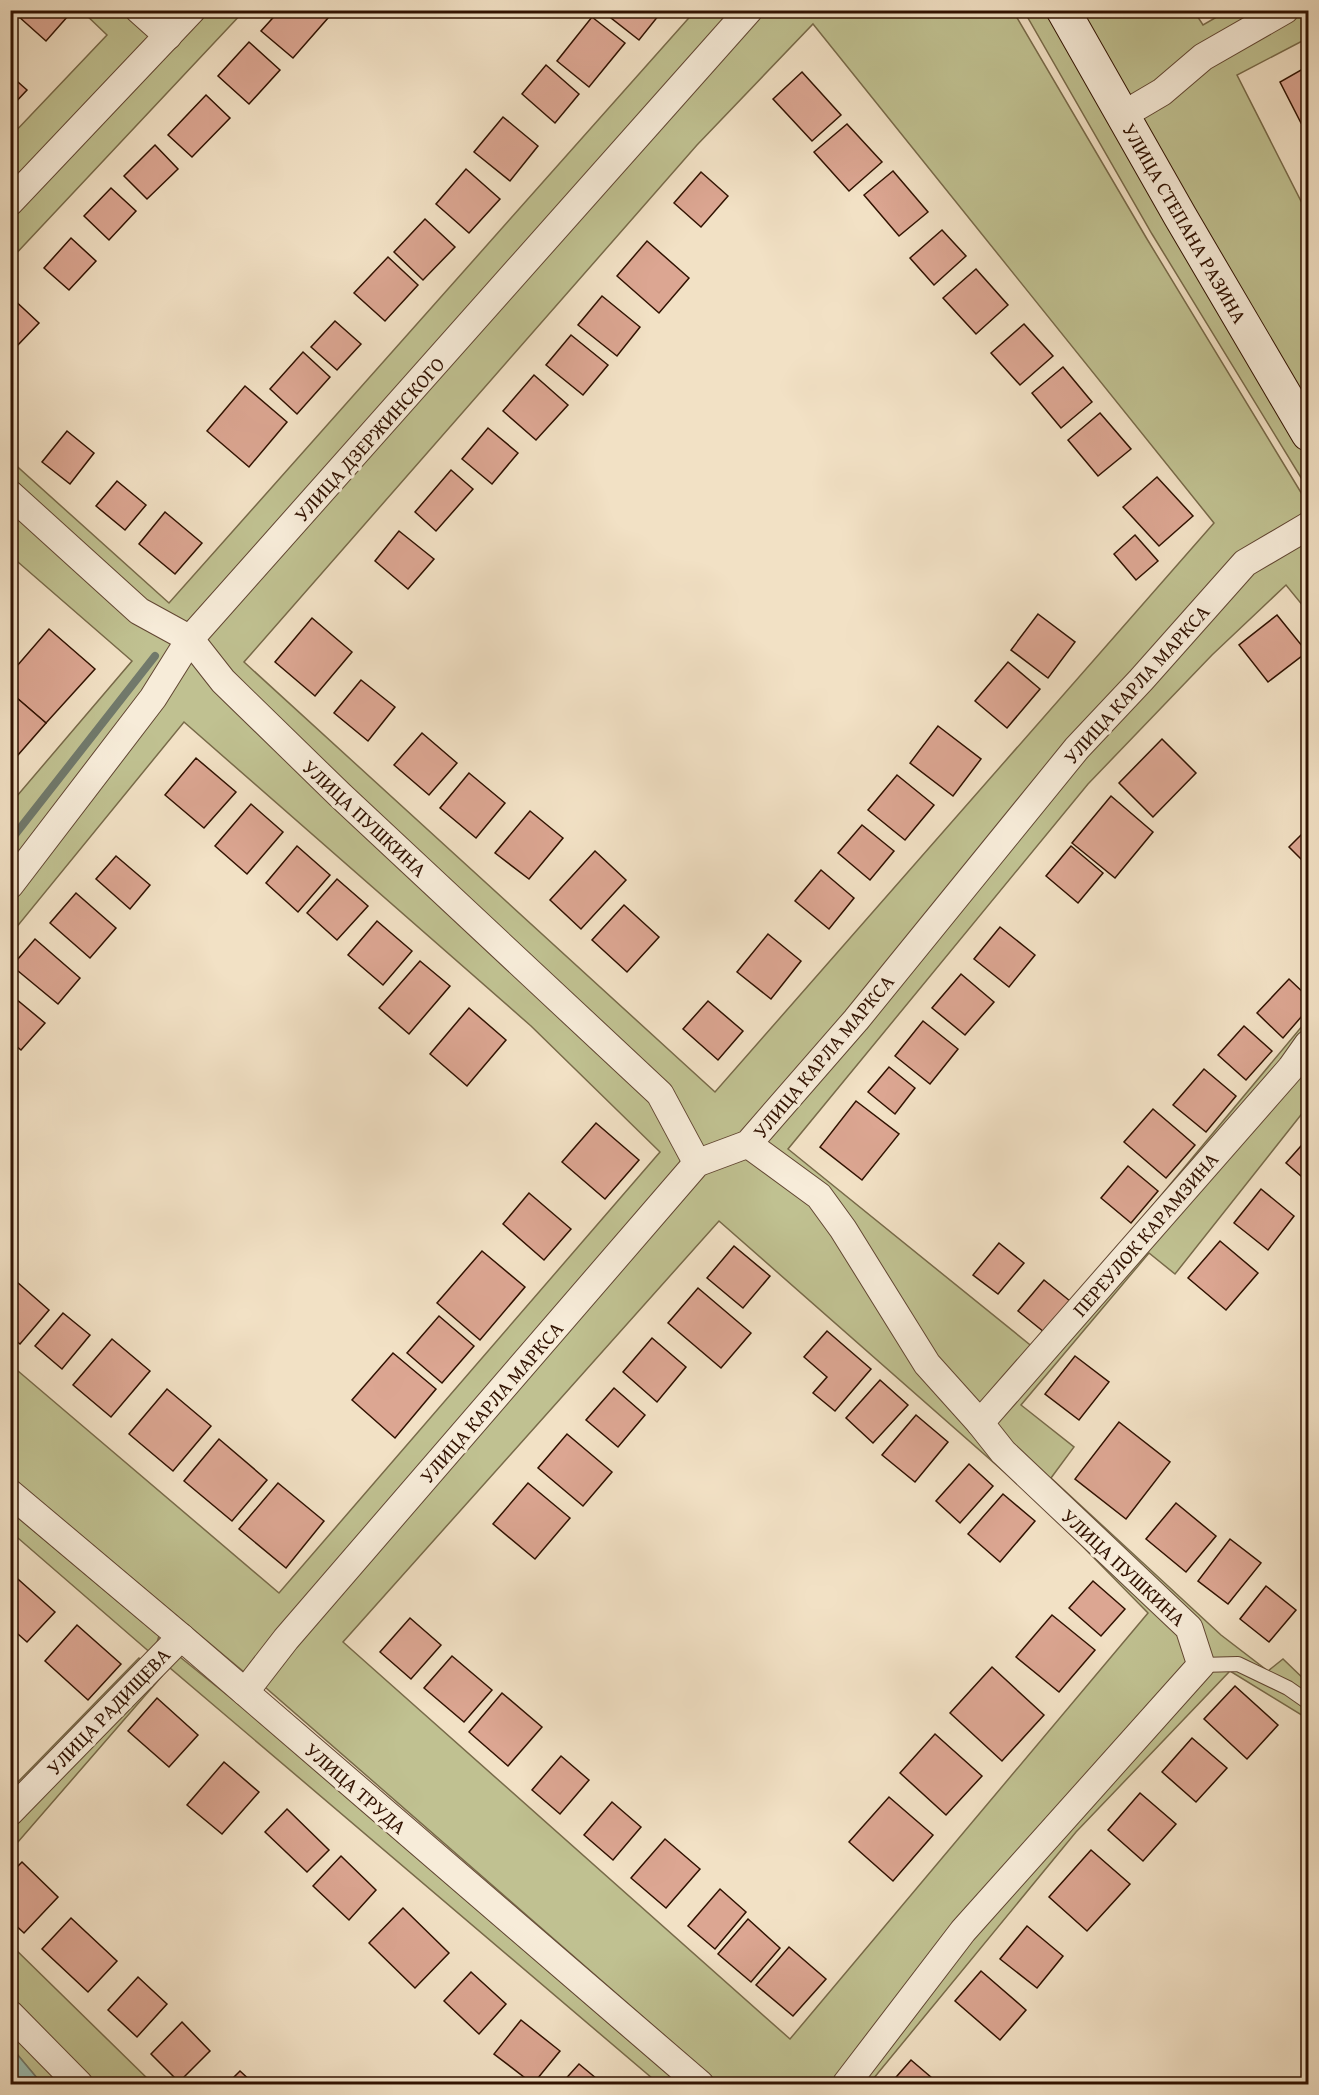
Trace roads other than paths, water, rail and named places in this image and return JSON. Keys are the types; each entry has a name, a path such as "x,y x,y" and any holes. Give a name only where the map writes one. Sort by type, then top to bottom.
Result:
{"main road":[{"name":"УЛИЦА СТЕПАНА РАЗИНА","path":"1063,10 1308,434"}],"street":[{"path":"139,10 168,36"},
{"path":"10,202 192,10"},
{"name":"УЛИЦА ДЗЕРЖИНСКОГО","path":"10,885 153,698 190,639 749,10"},
{"path":"1123,115 1162,92 1203,57 1285,10"},
{"name":"УЛИЦА ПУШКИНА","path":"10,494 139,611 190,639 223,681 340,795 660,1094 697,1163"},
{"name":"УЛИЦА КАРЛА МАРКСА","path":"245,1692 286,1639 697,1163 748,1144 856,1020 1077,748 1142,680 1245,563 1308,526"},
{"name":"ПЕРЕУЛОК КАРАМЗИНА","path":"980,1423 1291,1068 1308,1044"},
{"name":"УЛИЦА ПУШКИНА","path":"748,1144 819,1196 843,1229 927,1364 1003,1452 1189,1628 1201,1665"},
{"name":"УЛИЦА ТРУДА","path":"10,1493 181,1637 700,2085"},
{"name":"УЛИЦА РАДИЩЕВА","path":"10,1812 181,1637"},
{"path":"846,2085 963,1931 1201,1665"},
{"path":"10,2014 79,2085"}],"lane":[{"path":"1201,1665 1238,1664 1288,1688 1308,1702"}],"waterway":[{"path":"10,841 155,656"}]}
